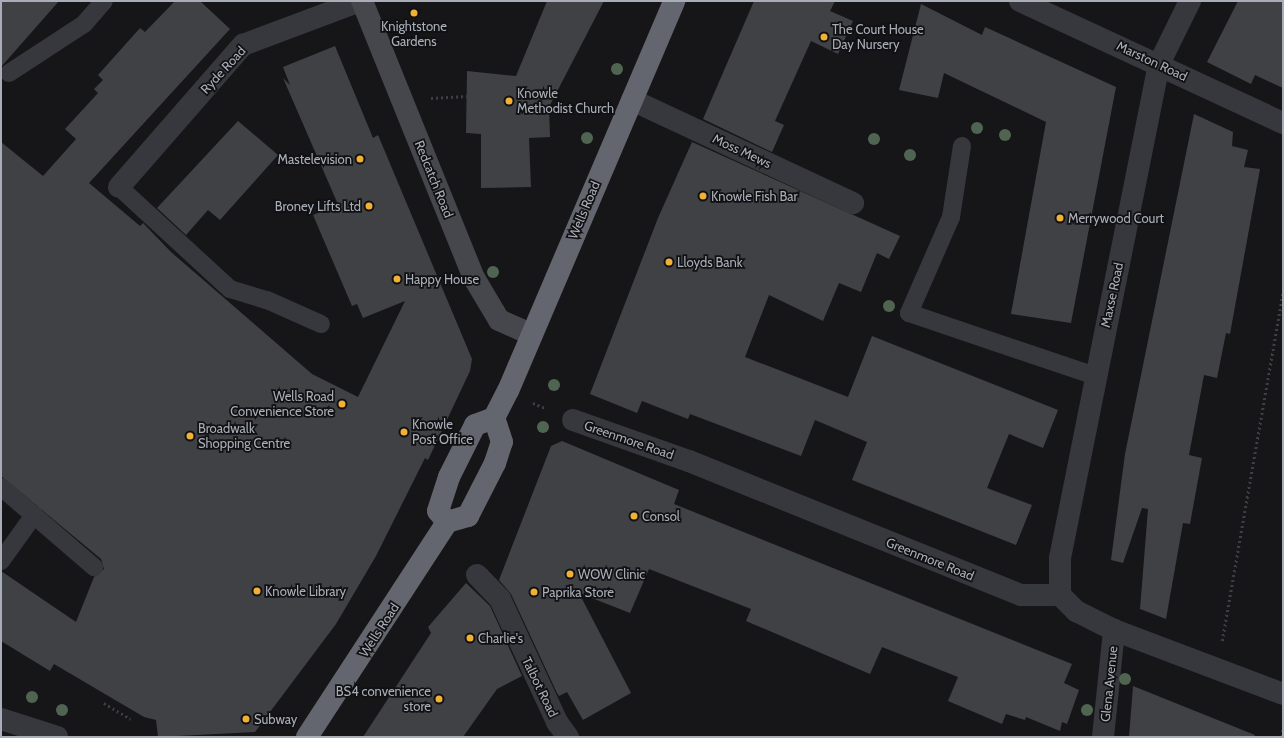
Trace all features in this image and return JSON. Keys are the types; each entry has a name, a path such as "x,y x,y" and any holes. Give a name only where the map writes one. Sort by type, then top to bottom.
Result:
{"highway":[{"name":"Wells Road","path":"494,418 508,391 674,1"},
{"path":"494,418 502,442 495,463 468,516 447,522 438,511 449,477 475,425 494,418"},
{"name":"Wells Road","path":"307,737 447,522"}],"main road":[{"name":"Redcatch Road","path":"361,1 474,278 499,320 532,335"}],"street":[{"name":"Ryde Road","path":"119,187 243,45 361,1"},
{"name":"Marston Road","path":"1020,1 1159,64 1283,124"},
{"name":"Maxse Road","path":"1060,595 1060,558 1095,376 1159,64 1190,1"},
{"name":"Moss Mews","path":"632,100 853,202"},
{"name":"Greenmore Road","path":"573,420 689,461 1021,595 1060,595"},
{"name":"Talbot Road","path":"477,575 500,599 563,730"},
{"path":"1060,595 1076,611 1114,630 1283,694"},
{"name":"Glena Avenue","path":"1103,737 1114,630"},
{"path":"1,719 57,737"}],"lane":[{"path":"9,73 84,24 104,1"},
{"path":"962,146 951,217 909,313 1095,376"},
{"path":"119,187 230,289 267,300 321,324"},
{"path":"1,487 94,567"},
{"path":"1,562 34,515"}],"path":[{"path":"445,95 467,96"},
{"path":"1217,669 1283,291"},
{"path":"508,391 573,420"},
{"path":"104,703 131,719"},
{"path":"1282,737 1283,726"}],"building":[{"path":"1,1 59,1 1,67"},
{"name":"Broadwalk Shopping Centre","path":"175,1 200,1 230,29 89,183 140,226 143,223 171,252 312,374 358,397 405,301 363,318 357,304 352,306 313,215 336,205 340,209 283,78 290,85 283,67 335,46 373,138 378,135 472,359 470,371 428,460 425,458 376,556 336,624 255,732 158,737 156,720 144,717 54,664 50,671 1,641 1,571 76,622 94,577 104,569 101,559 1,476 1,142 43,176 76,139 65,129 98,93 94,89 103,80 98,75 140,28 145,32"},
{"name":"Knowle Methodist Church","path":"547,1 604,1 549,107 550,137 529,138 531,187 481,188 481,134 466,133 467,71 516,76"},
{"path":"754,1 835,1 830,11 853,21 838,54 811,41 775,121 784,125 772,152 703,119"},
{"path":"1238,1 1283,1 1283,88 1255,75 1251,84 1207,62"},
{"name":"Merrywood Court","path":"921,4 982,35 985,27 1116,87 1071,323 1011,314 1046,122 944,73 938,98 899,90"},
{"path":"1194,114 1233,132 1232,146 1248,150 1244,167 1260,169 1230,334 1226,333 1217,378 1204,375 1189,455 1202,458 1190,524 1183,523 1166,619 1140,609 1148,509 1142,508 1123,563 1111,560 1125,454"},
{"path":"238,121 278,155 220,220 208,210 186,235 157,208"},
{"path":"692,142 900,236 889,259 877,253 861,292 839,283 823,321 769,295 745,357 848,397 872,336 1058,410 1043,448 1009,434 987,488 1032,505 1016,545 852,480 867,442 815,420 801,456 690,414 688,419 642,401 637,413 590,394 658,218"},
{"path":"562,441 679,490 674,504 1072,664 1064,683 1079,690 1067,724 1062,722 1060,731 1026,717 1025,720 1006,714 1002,724 948,701 958,677 882,647 870,674 746,621 751,609 649,569 630,613 579,593 631,693 583,720 567,692 559,696 557,693 511,594 499,580 551,446"},
{"path":"466,583 490,606 522,676 497,689 463,737 363,737 431,633 428,627"},
{"path":"1133,686 1255,735 1254,737 1129,737"}],"place":[{"name":"Knightstone Gardens","path":"414,13"},
{"name":"The Court House Day Nursery","path":"824,37"},
{"name":"Knowle Methodist Church","path":"509,101"},
{"name":"Mastelevision","path":"360,159"},
{"name":"Knowle Fish Bar","path":"703,196"},
{"name":"Broney Lifts Ltd","path":"369,206"},
{"name":"Merrywood Court","path":"1060,218"},
{"name":"Lloyds Bank","path":"669,262"},
{"name":"Happy House","path":"397,279"},
{"name":"Wells Road Convenience Store","path":"342,404"},
{"name":"Knowle Post Office","path":"404,432"},
{"name":"Broadwalk Shopping Centre","path":"190,436"},
{"name":"Consol","path":"634,516"},
{"name":"WOW Clinic","path":"570,574"},
{"name":"Knowle Library","path":"257,591"},
{"name":"Paprika Store","path":"534,592"},
{"name":"Charlie's","path":"470,638"},
{"name":"BS4 convenience store","path":"439,699"},
{"name":"Subway","path":"246,719"}]}
